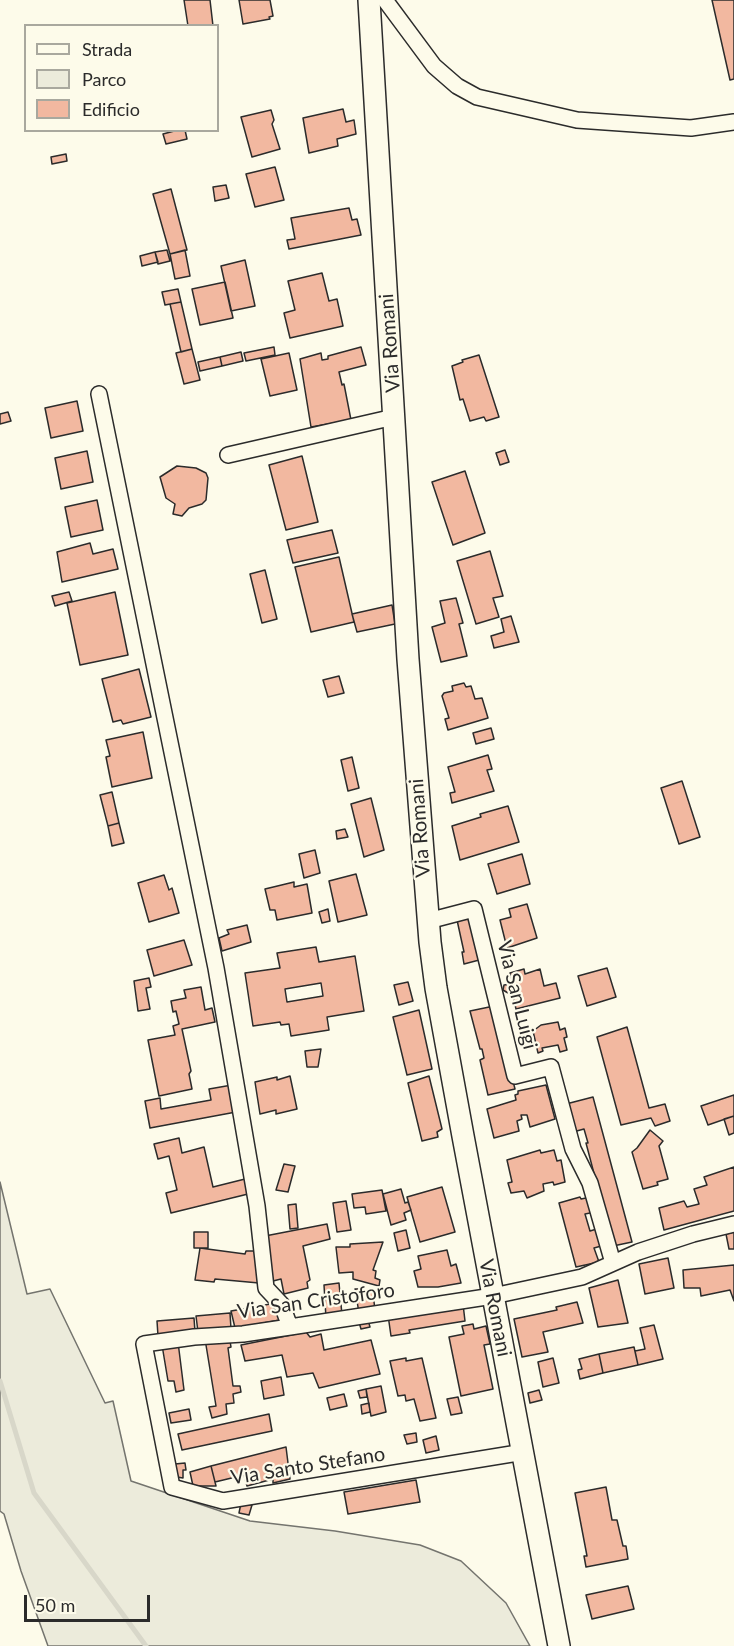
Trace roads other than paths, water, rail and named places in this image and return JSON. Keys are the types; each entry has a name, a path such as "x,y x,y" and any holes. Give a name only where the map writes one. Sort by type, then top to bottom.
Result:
{"street":[{"name":"Via Romani","path":"369,0 408,659 428,921 438,1000 559,1646"},
{"path":"385,0 434,66 457,86 477,97 577,120 691,128 734,122"},
{"path":"99,394 216,968 257,1206 266,1288 282,1305 290,1327"},
{"path":"228,455 394,417"},
{"name":"Via San Luigi","path":"428,921 474,909 515,1076 551,1068 573,1149 590,1183 613,1263"},
{"name":"Via San Cristoforo","path":"144,1344 290,1327 493,1296 582,1277 638,1252 693,1234 734,1224"},
{"name":"Via Santo Stefano","path":"144,1344 172,1487 223,1501 524,1452"}],"waterway":[{"path":"0,1381 34,1493 146,1646"}]}
